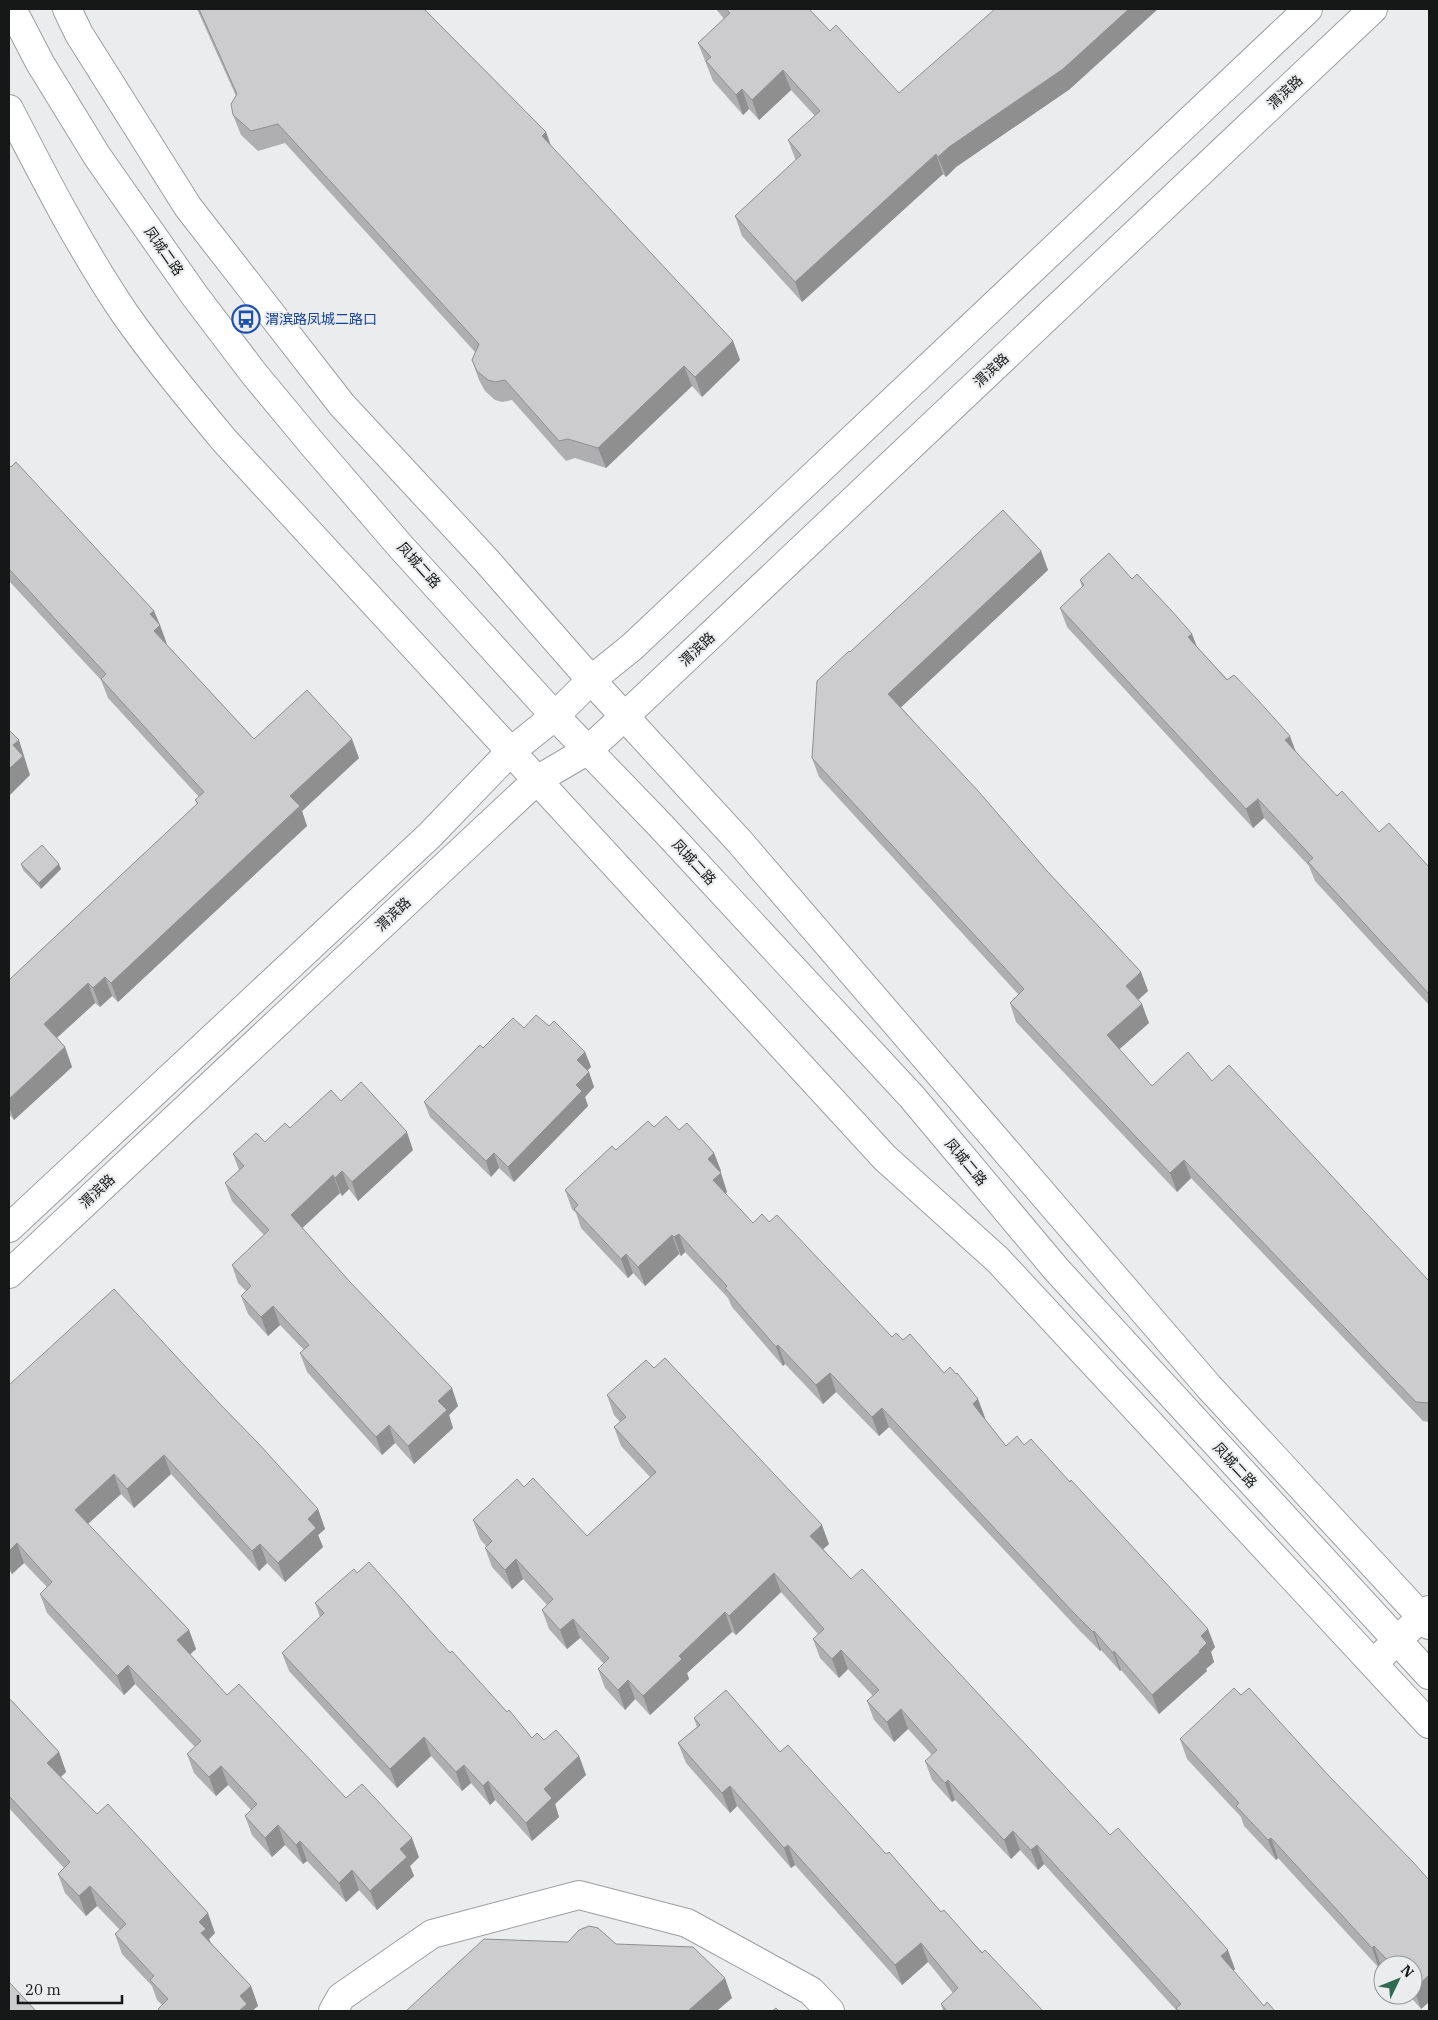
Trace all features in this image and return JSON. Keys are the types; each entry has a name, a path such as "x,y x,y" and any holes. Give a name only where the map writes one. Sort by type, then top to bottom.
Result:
{"street":[{"name":"凤城二路","path":"12,9 40,63 97,156 224,335 326,461 555,716 912,1097 1056,1269 1429,1675"},
{"path":"67,9 79,34 188,208 342,405 486,560 624,717 739,841 1210,1387 1427,1617 1396,1641 1373,1664"},
{"path":"9,1228 430,836 510,752 555,716 591,680 632,647 1308,9"},
{"name":"渭滨路","path":"9,1274 537,780 588,750 624,717 1373,9"},
{"path":"9,109 88,256 125,314 171,376 224,440 885,1158 998,1260 1429,1724"},
{"path":"333,2011 342,1997 432,1934 579,1895 687,1923 811,1991 830,2011"}],"building":[{"path":"199,9 424,9 546,132 542,136 733,341 695,377 684,366 598,448 568,439 559,441 505,380 495,382 488,380 477,371 472,360 479,344 278,124 251,131 233,115 231,104 237,94"},
{"path":"725,9 809,9 830,31 836,25 899,93 995,9 1129,9 1063,69 949,147 938,157 936,154 795,282 735,216 801,155 788,140 820,111 783,70 752,100 742,89 736,95 706,61 711,57 698,43 730,13"},
{"path":"16,462 154,611 150,614 160,625 154,631 254,739 307,690 352,739 290,796 300,806 111,983 105,977 93,988 88,983 44,1024 65,1047 9,1099 9,980 198,803 195,800 204,792 101,679 106,674 9,569 9,465 11,467"},
{"path":"1003,510 1041,551 888,694 979,792 1047,871 1141,972 1126,986 1142,1004 1107,1035 1152,1086 1188,1052 1212,1081 1229,1065 1429,1281 1429,1403 1416,1402 1184,1160 1170,1173 1010,1003 1024,989 812,758 817,681"},
{"path":"1109,553 1132,579 1137,574 1171,610 1192,634 1188,637 1227,680 1234,675 1257,699 1290,736 1285,740 1337,796 1342,791 1379,832 1389,823 1429,867 1429,994 1308,862 1313,858 1258,799 1246,809 1060,608 1084,585 1080,580"},
{"path":"9,730 19,740 13,745 23,756 9,769"},
{"path":"42,845 59,864 39,883 21,864"},
{"path":"536,1015 549,1026 554,1021 585,1052 577,1060 589,1072 576,1085 582,1091 508,1167 494,1153 486,1161 424,1102 480,1045 483,1048 513,1018 524,1028"},
{"path":"361,1082 407,1132 352,1182 342,1171 335,1178 333,1175 291,1215 350,1282 452,1388 438,1401 447,1410 408,1446 389,1425 376,1437 300,1353 309,1345 273,1306 261,1317 241,1296 251,1286 232,1265 269,1230 225,1183 244,1166 233,1154 256,1133 265,1142 285,1123 290,1128 331,1090 341,1101"},
{"path":"666,1116 679,1130 687,1123 714,1153 708,1159 721,1173 713,1180 753,1223 762,1214 769,1222 777,1215 892,1337 896,1333 903,1340 910,1334 944,1373 950,1367 957,1373 978,1399 973,1404 1006,1446 1017,1436 1024,1445 1031,1439 1208,1629 1201,1636 1207,1643 1200,1652 1152,1695 1114,1651 1113,1653 1094,1631 1072,1611 882,1408 872,1417 830,1373 816,1385 778,1345 776,1347 725,1288 727,1286 679,1234 674,1237 672,1235 638,1267 626,1254 621,1259 574,1209 578,1205 565,1190 612,1146 616,1150 648,1121 654,1127"},
{"path":"114,1289 318,1509 308,1519 316,1528 278,1563 260,1544 252,1551 164,1455 127,1489 114,1474 75,1510 189,1630 177,1640 227,1695 239,1684 346,1798 362,1784 412,1838 400,1849 407,1857 370,1891 352,1870 339,1883 300,1841 296,1845 278,1825 265,1838 245,1816 257,1804 221,1766 209,1777 187,1754 201,1741 128,1665 117,1676 40,1594 52,1582 17,1543 9,1551 9,1385"},
{"path":"665,1358 822,1525 810,1536 851,1579 862,1569 1110,1835 1118,1828 1228,1950 1221,1956 1264,2006 1267,2002 1275,2011 1179,2011 1176,2008 1181,2004 1037,1845 1031,1850 1013,1831 1004,1840 948,1780 945,1783 925,1761 937,1750 901,1709 887,1722 867,1701 879,1690 841,1650 832,1659 813,1639 824,1629 774,1573 729,1616 725,1612 679,1656 682,1659 643,1696 628,1680 618,1690 598,1669 609,1658 573,1619 560,1630 542,1610 553,1599 516,1559 505,1570 485,1548 492,1541 473,1520 517,1479 524,1487 533,1478 587,1536 656,1472 614,1427 626,1417 607,1395 646,1360 654,1368"},
{"path":"369,1562 450,1653 452,1651 507,1712 509,1710 532,1738 537,1733 544,1740 556,1730 579,1756 544,1789 552,1798 526,1823 488,1781 483,1786 464,1765 456,1772 424,1737 390,1769 282,1653 324,1613 315,1603 354,1569 357,1573"},
{"path":"1234,1688 1241,1695 1249,1688 1329,1776 1429,1880 1429,1975 1423,1981 1423,1955 1383,1955 1374,1946 1372,1948 1271,1838 1268,1840 1236,1806 1239,1803 1180,1739"},
{"path":"726,1690 780,1752 788,1745 886,1854 889,1852 941,1912 944,1910 982,1953 985,1950 1043,2011 947,2011 941,2004 958,1988 921,1943 895,1965 788,1845 784,1848 730,1786 722,1793 678,1743 700,1725 694,1718"},
{"path":"9,1698 59,1752 47,1763 97,1814 108,1804 208,1913 199,1922 206,1929 201,1933 251,1986 240,1996 247,2004 239,2011 160,2011 158,2009 168,1999 150,1980 154,1976 115,1934 126,1924 90,1886 79,1896 58,1874 70,1862 9,1796"},
{"path":"589,1926 598,1928 616,1944 693,1947 725,1978 688,2011 406,2011 484,1939 568,1942 579,1930"},
{"path":"9,1982 36,2011 9,2011"}],"place":[{"name":"渭滨路凤城二路口","path":"246,319"}]}
